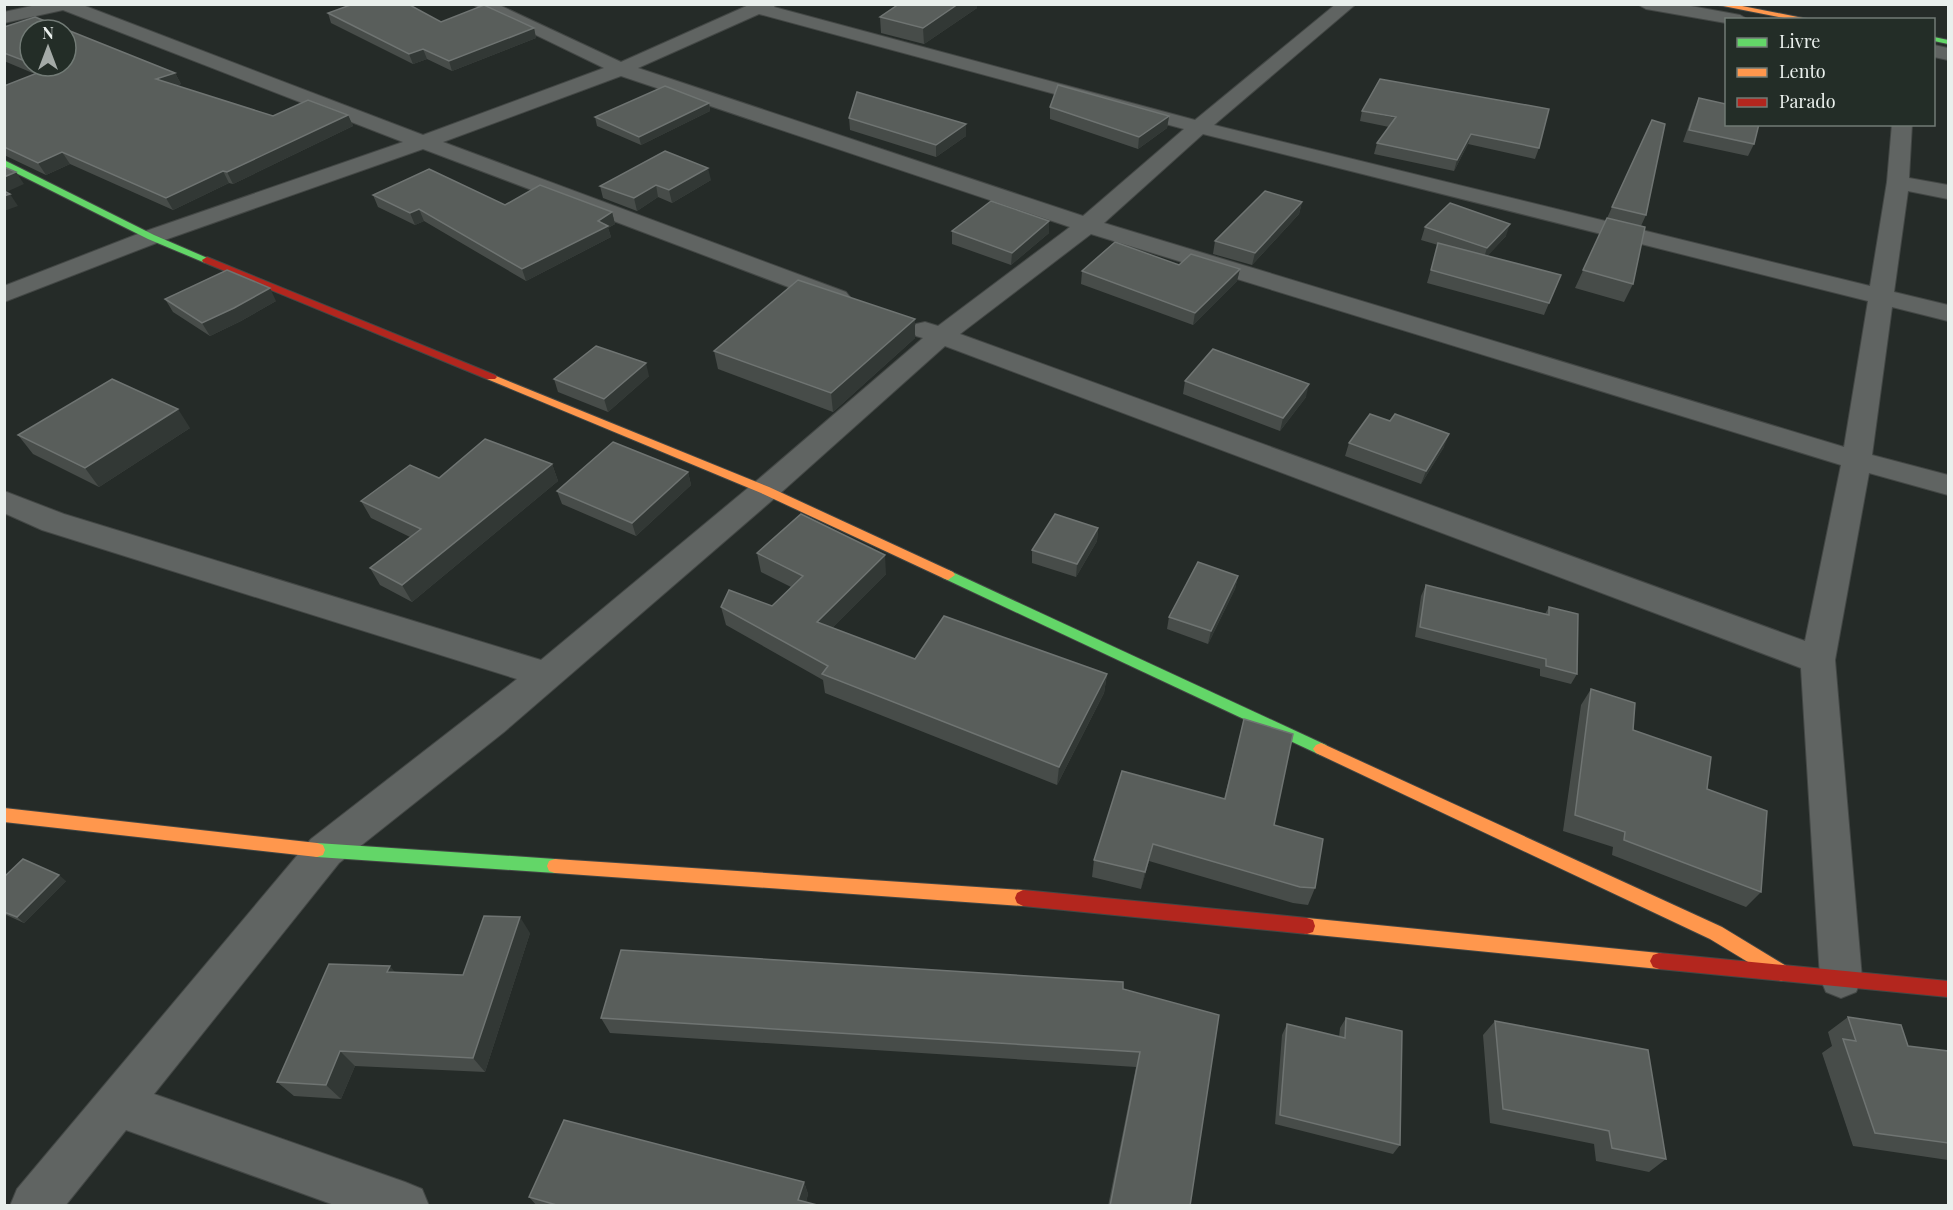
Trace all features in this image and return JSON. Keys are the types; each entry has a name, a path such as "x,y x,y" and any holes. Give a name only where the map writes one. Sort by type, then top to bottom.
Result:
{"street":[{"path":"481,4 621,69 1087,225 1948,486"},
{"path":"34,1206 325,851 547,675 765,490 941,336 1087,225 1199,127 1347,4"},
{"path":"1646,4 1728,18"},
{"path":"1716,4 1798,18"},
{"path":"4,18 67,5 864,308"},
{"path":"4,295 151,237 423,142 621,69 763,7 1199,127 1948,313"},
{"path":"1841,978 1818,660 1857,460 1898,182 1902,126"},
{"path":"4,163 151,237 765,490 1716,933 1782,973"},
{"path":"1898,182 1948,192"},
{"path":"897,320 1818,660"},
{"path":"4,501 53,522 547,675"},
{"path":"4,815 325,851 995,894 1948,989"},
{"path":"118,1104 405,1206"}],"building":[{"path":"353,4 408,4 441,22 484,5 534,28 449,61 423,49 409,54 328,13"},
{"path":"899,4 958,4 923,28 880,17"},
{"path":"18,22 18,58 4,53 4,27"},
{"path":"78,34 175,73 156,79 273,116 308,100 348,115 166,198 62,152 38,163 4,147 4,86 24,78 78,78"},
{"path":"1380,79 1549,109 1539,148 1471,134 1457,160 1377,143 1396,117 1362,111"},
{"path":"1058,85 1169,116 1139,137 1050,107"},
{"path":"665,86 709,103 639,137 595,117"},
{"path":"857,92 966,124 936,145 849,118"},
{"path":"1699,98 1725,104 1725,126 1758,126 1754,144 1689,130"},
{"path":"1652,120 1665,124 1646,215 1612,207"},
{"path":"665,151 708,168 669,190 656,185 634,198 600,186"},
{"path":"4,167 16,172 4,177"},
{"path":"429,169 505,205 540,185 612,212 598,221 608,226 522,269 419,209 410,213 373,195"},
{"path":"1265,191 1302,202 1255,253 1215,241"},
{"path":"991,201 1049,221 1012,253 952,231"},
{"path":"1450,203 1510,224 1487,248 1425,227"},
{"path":"1607,218 1645,227 1633,284 1583,270"},
{"path":"1115,242 1179,265 1191,254 1240,269 1195,313 1082,271"},
{"path":"1438,243 1561,275 1549,303 1431,270"},
{"path":"227,270 270,288 202,323 165,299"},
{"path":"798,280 915,319 831,393 714,351"},
{"path":"596,346 646,363 604,399 554,379"},
{"path":"1213,349 1309,384 1283,418 1185,381"},
{"path":"112,379 178,409 85,468 18,435"},
{"path":"1370,414 1390,421 1395,414 1449,434 1426,471 1349,443"},
{"path":"485,439 552,464 402,585 370,568 421,529 361,501 410,465 439,478"},
{"path":"613,442 688,472 632,523 557,491"},
{"path":"801,514 885,555 817,622 915,659 944,616 1107,674 1059,767 822,674 828,666 721,607 729,590 772,606 803,576 757,553"},
{"path":"1055,514 1098,528 1077,564 1032,550"},
{"path":"1198,562 1238,576 1211,631 1169,617"},
{"path":"1426,585 1549,615 1549,607 1578,614 1577,674 1546,666 1546,659 1420,627"},
{"path":"1591,689 1635,703 1633,730 1711,757 1707,789 1767,811 1761,892 1624,840 1625,832 1575,815"},
{"path":"1244,719 1293,734 1274,825 1323,839 1315,888 1300,887 1153,844 1145,872 1094,860 1122,771 1225,799"},
{"path":"23,859 59,875 17,917 4,912 4,877"},
{"path":"484,916 520,917 473,1058 340,1051 326,1085 277,1082 329,964 390,966 387,972 463,975"},
{"path":"621,950 1123,982 1123,989 1219,1015 1190,1206 1110,1206 1140,1052 601,1018"},
{"path":"1848,1017 1901,1025 1908,1046 1948,1051 1948,1143 1875,1133 1843,1039 1856,1041"},
{"path":"1346,1018 1402,1031 1400,1145 1280,1115 1287,1024 1345,1038"},
{"path":"1495,1021 1648,1050 1666,1159 1612,1148 1609,1131 1503,1109"},
{"path":"564,1120 804,1182 798,1200 821,1206 560,1206 529,1197"}],"traffic: fast":[{"path":"1935,39 1948,42"},
{"path":"4,163 151,237 207,260"},
{"path":"948,575 1321,749"},
{"path":"317,850 555,866"}],"traffic: slow":[{"path":"1716,4 1798,18"},
{"path":"491,377 765,490 948,575"},
{"path":"1321,749 1716,933 1782,973"},
{"path":"4,815 317,850"},
{"path":"555,866 1023,898"},
{"path":"1307,926 1659,961"}],"traffic: jam":[{"path":"207,260 491,377"},
{"path":"1023,898 1307,926"},
{"path":"1659,961 1948,989"}]}
